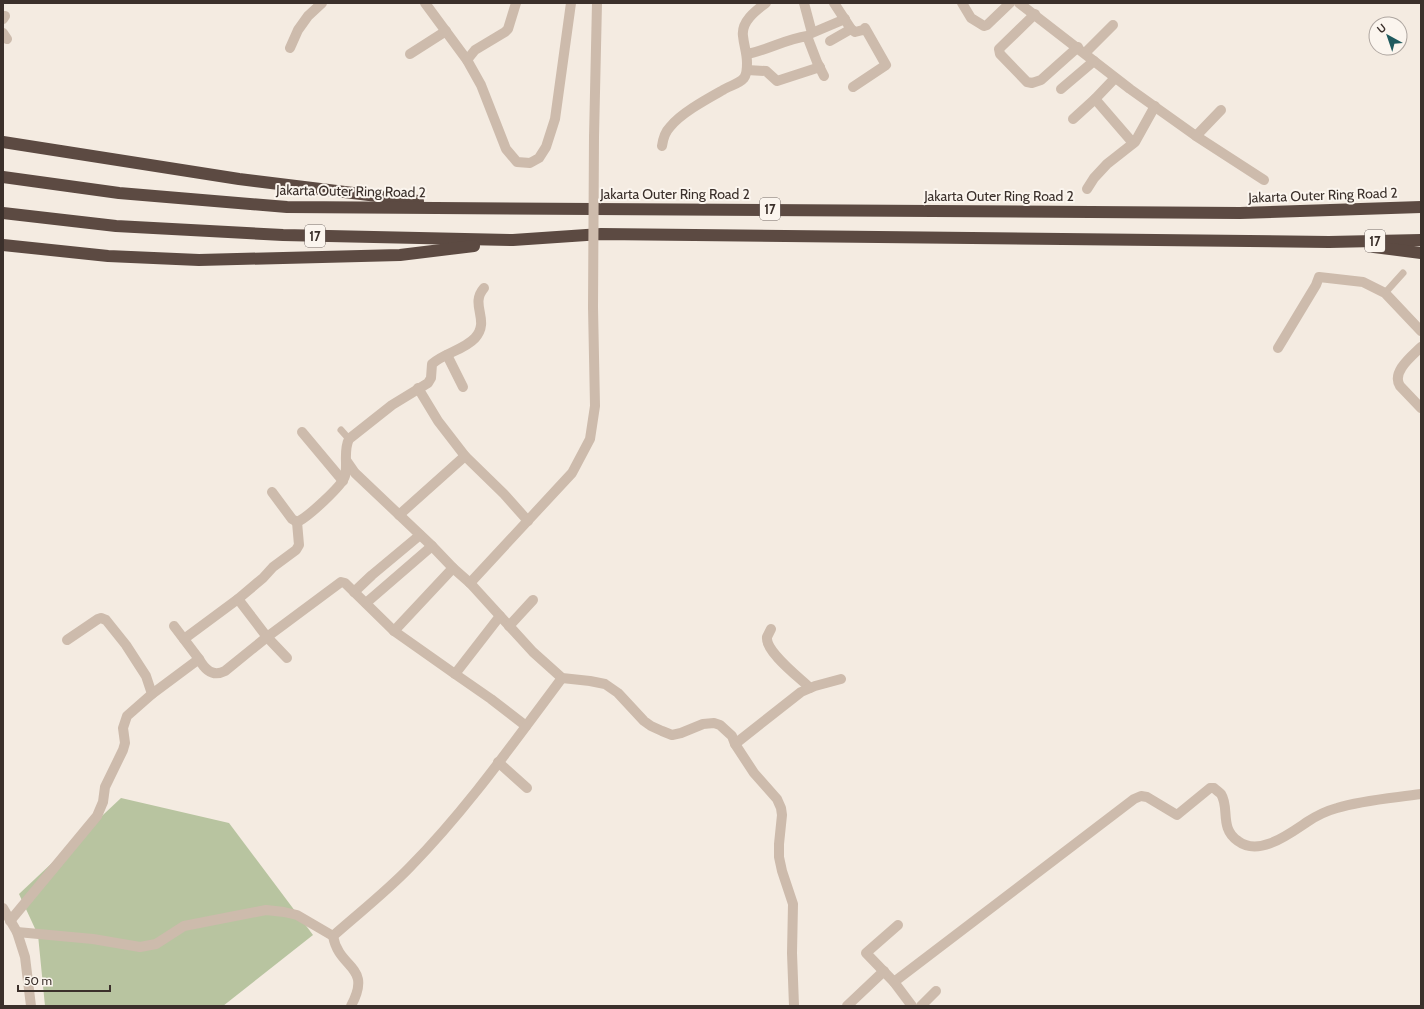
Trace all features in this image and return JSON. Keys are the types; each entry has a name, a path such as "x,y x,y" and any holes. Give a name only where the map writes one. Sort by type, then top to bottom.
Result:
{"highway":[{"path":"3,142 239,178 471,207"},
{"name":"Jakarta Outer Ring Road 2","path":"3,177 119,193 287,207 1240,213 1421,208"},
{"name":"17","path":"3,213 116,226 284,235 513,240 609,234 1329,242 1421,240"},
{"path":"3,245 108,256 199,260 400,256 513,240"},
{"path":"1329,242 1421,252"}],"street":[{"path":"290,48 298,30 308,16 322,3"},
{"path":"425,3 467,60 481,85 506,149 517,162 530,163 539,158 546,147 555,119 571,3"},
{"path":"467,60 475,50 508,29 516,3"},
{"path":"470,584 572,473 590,439 595,406 593,307 594,137 597,3"},
{"path":"662,146 663,139 669,127 678,118 713,96 740,82 745,77 747,70 747,54 742,36 745,23 759,8 766,3"},
{"path":"804,3 812,33 845,19"},
{"path":"834,3 851,29 855,32 859,32 866,28 886,65 853,87"},
{"path":"962,3 971,18 984,26 987,26 1010,3"},
{"path":"1019,3 1115,78 1196,136 1264,180"},
{"path":"1035,14 999,49 1000,54 1027,82 1032,83 1040,80 1113,25"},
{"path":"830,41 851,29"},
{"path":"410,54 446,31"},
{"path":"747,54 807,36 822,71 777,81 766,71 747,70"},
{"path":"1061,89 1094,61"},
{"path":"1073,120 1095,100 1115,78"},
{"path":"1095,100 1133,143"},
{"path":"1087,189 1094,178 1107,164 1133,143 1139,136 1155,106"},
{"path":"1196,136 1221,110"},
{"path":"1278,348 1316,285 1319,277 1362,282 1385,293 1421,331"},
{"path":"297,522 321,504 343,481 346,474 346,444 349,439 392,405 428,383 431,378 432,364 436,360 464,346 475,338 482,321 478,300 484,288"},
{"path":"1421,347 1403,366 1397,378 1400,386 1421,408"},
{"path":"447,355 463,387"},
{"path":"418,388 438,421 466,456 504,494 528,521"},
{"path":"302,432 343,481"},
{"path":"399,516 466,456"},
{"path":"346,460 355,473 432,546 547,666 562,678 605,684 618,693 644,721 651,726 672,735 703,724 714,723 720,725 732,736 735,744 754,773 777,799 781,808 782,816 778,844 779,857 793,904 792,953 794,1006"},
{"path":"272,492 292,519 297,522"},
{"path":"184,639 238,599 259,582 273,567 296,550 299,544 297,522"},
{"path":"354,592 420,535"},
{"path":"366,603 432,546"},
{"path":"394,631 453,568"},
{"path":"174,626 206,670 212,673 222,672 337,584 341,582 345,583 394,631 491,699 526,726"},
{"path":"238,599 267,637 287,658"},
{"path":"509,626 533,600"},
{"path":"455,674 500,616"},
{"path":"67,640 98,619 101,618 106,620 126,645 146,676 152,694"},
{"path":"771,629 767,638 768,646 810,688"},
{"path":"10,921 98,816 103,802 105,787 123,750 125,743 123,728 127,716 152,694 199,659"},
{"path":"334,936 409,868 464,807 562,678"},
{"path":"735,744 801,692 841,679"},
{"path":"498,762 527,788"},
{"path":"894,982 1134,799 1141,796 1147,797 1177,815 1210,788 1214,788 1220,794 1223,801 1226,824 1232,836 1239,842 1255,846 1278,840 1318,815 1336,808 1421,794"},
{"path":"3,908 17,932 25,957 31,1006"},
{"path":"17,932 93,939 140,947 156,944 184,926 266,910 297,915 334,936"},
{"path":"898,925 866,953 894,982 912,1006"},
{"path":"334,936 336,948 341,956 355,971 358,979 357,992 351,1006"},
{"path":"847,1006 884,971"},
{"path":"921,1006 936,991"}],"lane":[{"path":"1385,293 1403,273"},
{"path":"341,430 349,439"}],"green space":[{"path":"121,798 229,823 313,935 223,1006 45,1006 38,935 19,894"}]}
